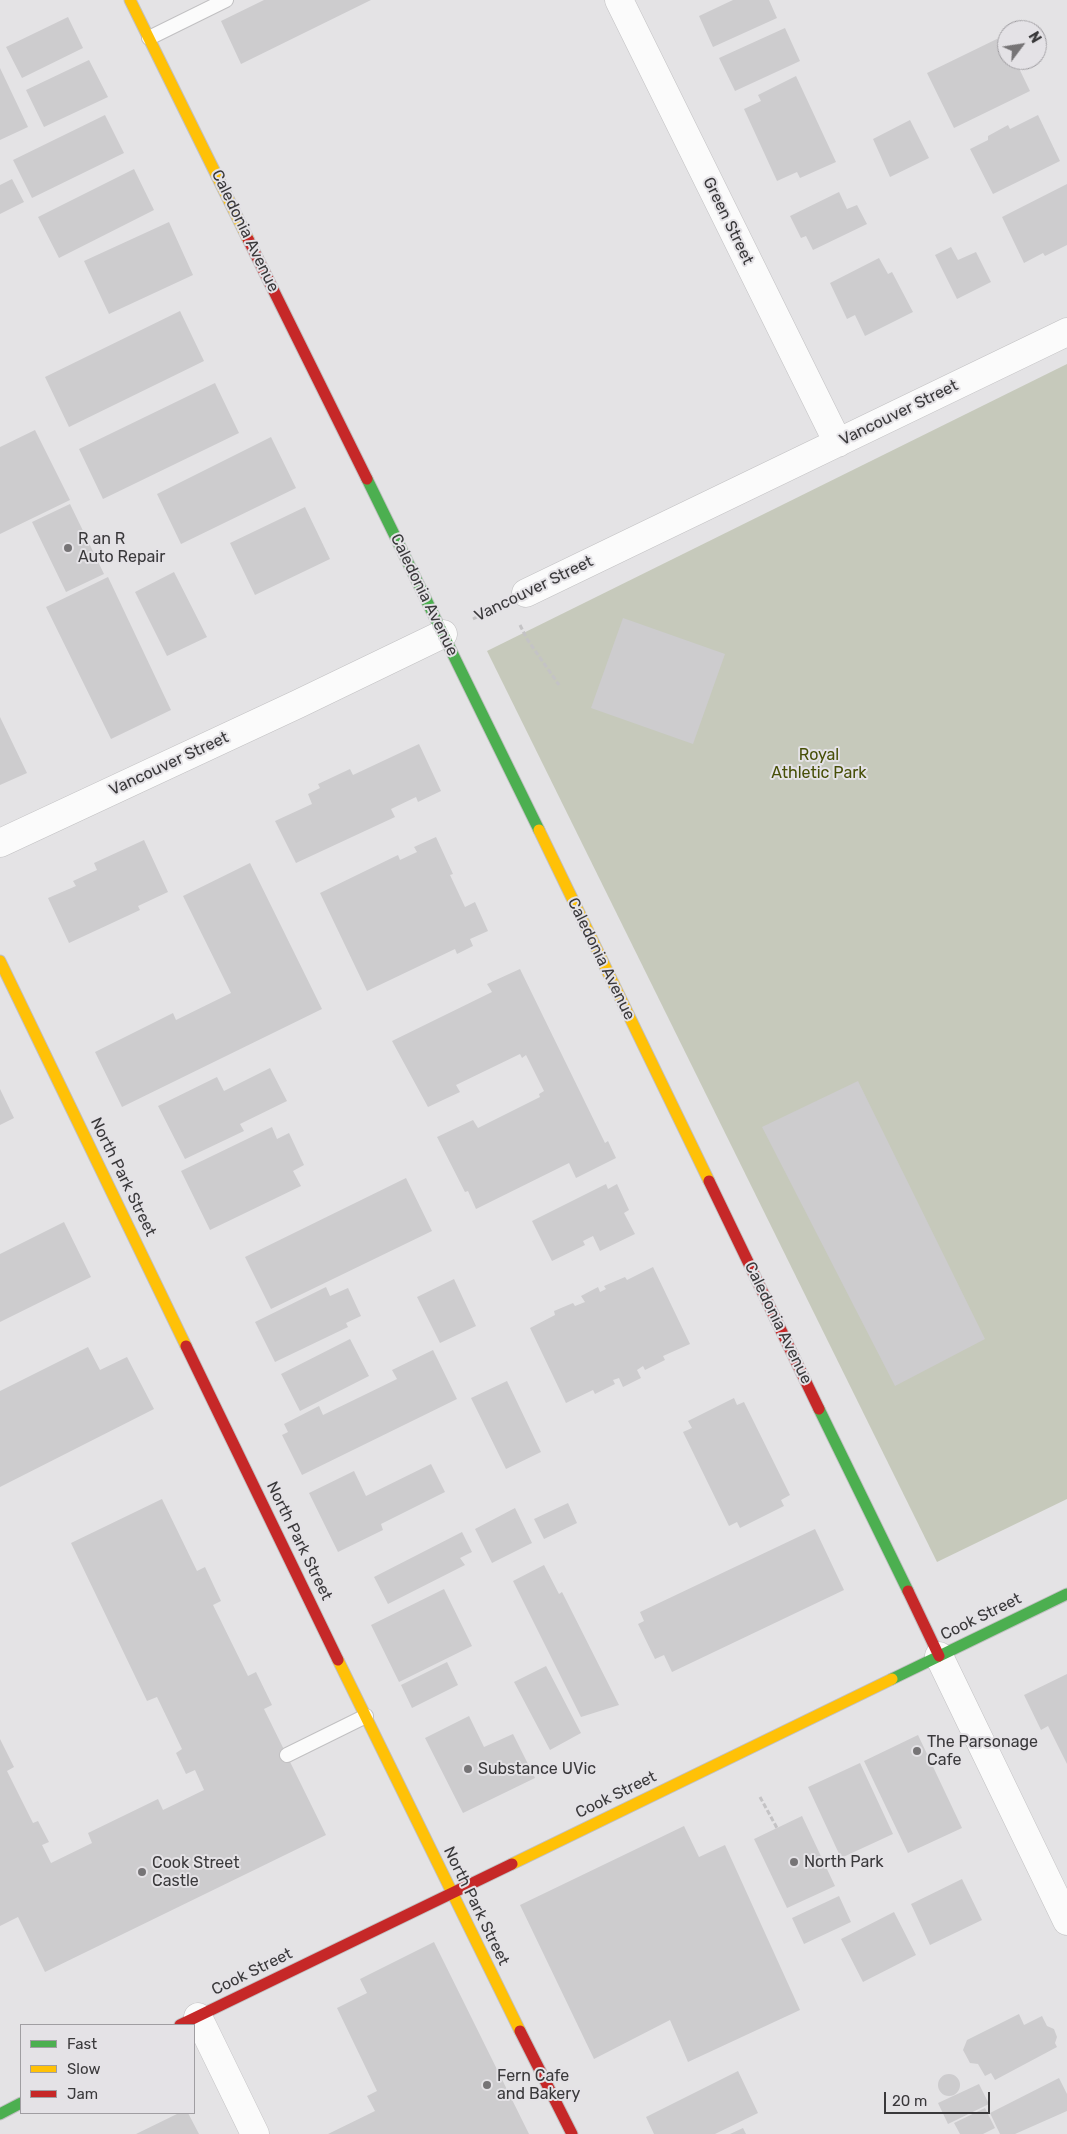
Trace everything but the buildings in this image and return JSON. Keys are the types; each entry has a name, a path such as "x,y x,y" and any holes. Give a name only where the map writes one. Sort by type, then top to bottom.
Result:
{"street":[{"name":"Caledonia Avenue","path":"130,0 443,634 1067,1921"},
{"name":"Green Street","path":"619,0 838,442"},
{"name":"Vancouver Street","path":"517,597 1067,332"},
{"name":"Vancouver Street","path":"0,842 298,704 443,634"},
{"name":"North Park Street","path":"0,961 451,1893 572,2134"},
{"name":"Cook Street","path":"189,2021 1067,1594"},
{"path":"195,2031 255,2134"},
{"path":"0,2114 20,2104"}],"lane":[{"path":"149,38 226,0"},
{"path":"287,1755 366,1716"}],"path":[{"name":"Vancouver Street","path":"443,634 517,597"},
{"path":"517,597 527,639 559,685"},
{"path":"760,1797 777,1828"}],"green space":[{"name":"Royal Athletic Park","path":"1067,364 1067,1499 937,1562 487,651"}],"traffic: fast":[{"path":"367,479 539,830"},
{"path":"819,1409 908,1591"},
{"path":"892,1679 1067,1594"},
{"path":"0,2114 20,2104"}],"traffic: slow":[{"path":"130,0 248,239"},
{"path":"539,830 709,1181"},
{"path":"0,961 186,1346"},
{"path":"338,1660 520,2031"},
{"path":"512,1864 892,1679"}],"traffic: jam":[{"path":"248,239 367,479"},
{"path":"709,1181 819,1409"},
{"path":"186,1346 338,1660"},
{"path":"908,1591 939,1656"},
{"path":"182,2024 512,1864"},
{"path":"520,2031 572,2134"}],"place":[{"name":"R an R Auto Repair","path":"68,548"},
{"name":"The Parsonage Cafe","path":"917,1751"},
{"name":"Substance UVic","path":"468,1769"},
{"name":"North Park","path":"794,1862"},
{"name":"Cook Street Castle","path":"142,1872"},
{"name":"Fern Cafe and Bakery","path":"487,2085"}]}
